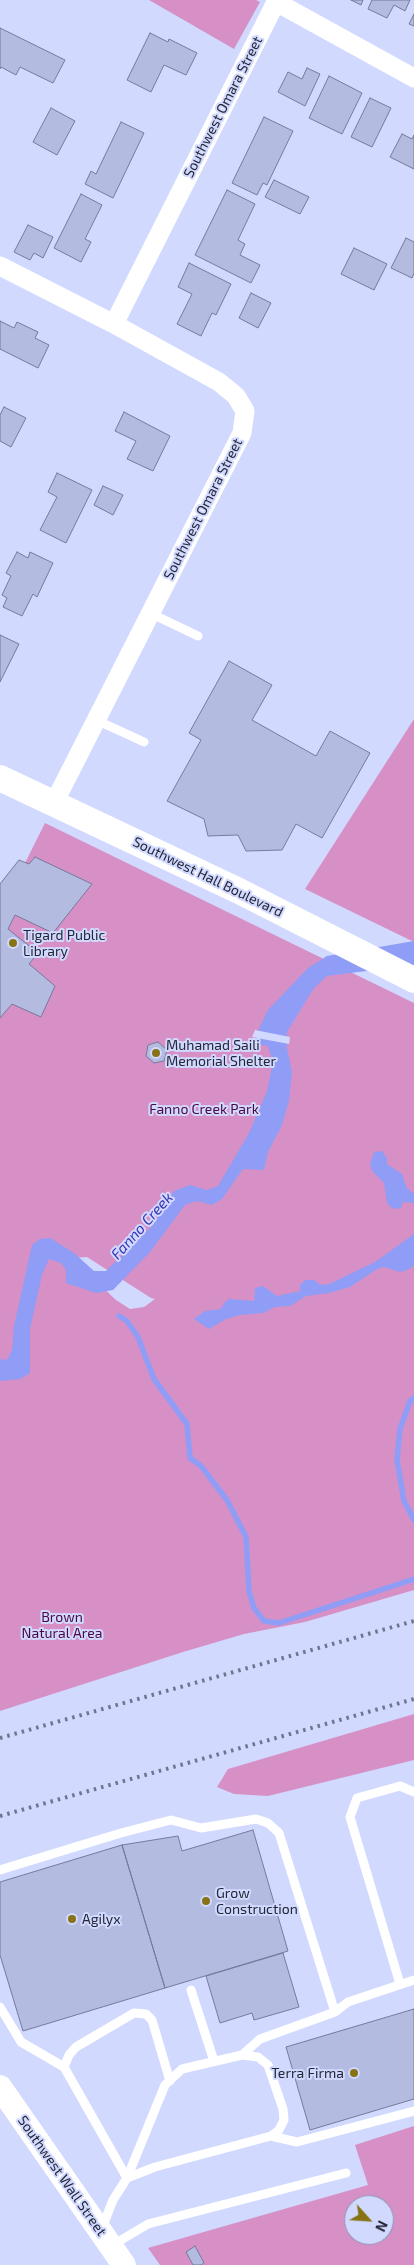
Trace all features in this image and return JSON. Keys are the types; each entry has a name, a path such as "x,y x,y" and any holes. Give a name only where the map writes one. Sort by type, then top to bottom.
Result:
{"main road":[{"name":"Southwest Hall Boulevard","path":"0,778 239,891 414,980"}],"street":[{"path":"276,1 414,78"},
{"name":"Southwest Omara Street","path":"54,803 242,432 245,411 236,396 224,386 114,324 276,1"},
{"path":"0,266 114,324"},
{"name":"Southwest Wall Street","path":"0,2086 124,2265"}],"lane":[{"path":"150,613 198,636"},
{"path":"96,720 144,742"},
{"path":"400,1984 350,1817 357,1798 400,1786 414,1792"},
{"path":"0,1870 121,1833 171,1820 201,1828 256,1818 268,1823 279,1833 336,2012"},
{"path":"242,2055 260,2040 336,2012 348,2002 414,1980"},
{"path":"191,1990 214,2061"},
{"path":"0,2007 21,2042 64,2067 127,2178"},
{"path":"64,2067 69,2055 76,2047 134,2013 146,2014 152,2020 170,2080"},
{"path":"127,2178 155,2167 271,2136 279,2130 284,2120 284,2109 268,2065 258,2057 242,2055 182,2070 165,2085 127,2178 113,2200 106,2238 148,2224 346,2173"},
{"path":"271,2136 298,2142 414,2111"}],"green space":[{"path":"149,0 256,0 260,2 234,49"},
{"path":"414,719 414,942 305,889"},
{"path":"45,823 414,1003 414,1590 305,1622 244,1634 0,1711 0,913","holes":["87,1257 155,1299 144,1307 130,1309 116,1300 72,1258"]},
{"path":"414,1714 414,1760 268,1796 234,1794 217,1787 228,1769"},
{"path":"414,2126 414,2265 160,2265 148,2248 368,2185 355,2145"}],"water":[{"path":"414,941 414,965 327,976 314,988 287,1032 287,1048 292,1072 289,1101 282,1125 268,1152 264,1170 243,1169 222,1199 212,1205 197,1201 185,1205 150,1252 113,1290 96,1293 66,1283 66,1270 61,1263 49,1259 42,1275 30,1329 30,1373 20,1379 0,1381 0,1359 7,1360 12,1350 14,1326 32,1245 40,1239 50,1238 74,1253 94,1271 106,1271 153,1225 174,1191 190,1185 207,1190 218,1186 249,1133 267,1091 273,1062 268,1046 261,1045 255,1037 268,1010 308,968 327,956"},
{"path":"382,1151 387,1158 387,1164 402,1174 407,1188 414,1194 414,1203 403,1202 401,1208 393,1209 387,1203 384,1183 372,1171 370,1164 374,1152"},
{"path":"414,1234 414,1266 407,1270 400,1272 384,1267 377,1269 350,1287 329,1293 306,1296 290,1306 275,1307 263,1313 240,1315 226,1319 209,1329 194,1319 205,1311 221,1309 229,1299 254,1301 255,1288 263,1286 277,1296 300,1291 300,1285 305,1280 314,1280 321,1285 329,1284 375,1262"}],"pier":[{"path":"255,1030 290,1037 289,1044 252,1037"}],"building":[{"path":"351,0 363,0 361,5"},
{"path":"372,0 410,0 405,11 394,5 387,18 368,9"},
{"path":"414,14 414,26 409,24"},
{"path":"0,28 65,60 53,83 20,67 16,75 1,67 0,69"},
{"path":"150,33 168,42 169,39 197,53 186,75 164,65 151,92 127,80"},
{"path":"307,68 320,74 305,106 278,92 288,72 302,79"},
{"path":"329,76 362,93 342,134 309,118"},
{"path":"370,98 391,108 372,147 351,137"},
{"path":"51,108 75,121 57,155 33,142"},
{"path":"264,117 293,131 267,185 263,183 257,195 232,183"},
{"path":"121,122 144,133 113,198 85,184 91,171 96,174"},
{"path":"402,134 412,139 414,135 414,169 390,157"},
{"path":"274,180 309,197 300,214 265,197"},
{"path":"227,190 255,204 238,240 245,244 240,255 260,265 251,283 195,255"},
{"path":"81,194 102,205 85,239 91,242 81,262 54,248"},
{"path":"28,225 53,237 43,258 34,253 30,260 14,252"},
{"path":"406,238 414,242 414,273 412,278 391,268"},
{"path":"354,248 387,264 374,290 341,274"},
{"path":"189,263 231,284 216,315 212,313 201,336 177,324 192,294 178,287"},
{"path":"251,293 271,303 258,328 239,318"},
{"path":"0,321 14,328 17,322 38,332 35,338 49,345 38,368 0,349"},
{"path":"4,407 26,418 11,447 0,441 0,415"},
{"path":"124,412 170,436 153,471 127,459 136,441 115,431"},
{"path":"57,473 92,490 66,543 40,530 57,497 48,492"},
{"path":"103,486 123,495 113,515 94,505"},
{"path":"17,552 28,558 30,552 53,563 37,597 33,594 22,616 3,607 7,598 2,595 11,576 6,573"},
{"path":"0,635 19,644 0,682"},
{"path":"229,661 272,685 252,720 316,756 330,731 370,753 322,838 296,824 282,850 246,851 238,835 208,836 204,819 167,801 201,740 189,733"},
{"name":"Tigard Public Library","path":"35,857 92,884 53,933 15,915 8,929 38,953 29,964 55,986 41,1017 12,1004 0,1018 0,884 19,860 29,864"},
{"name":"Muhamad Saili Memorial Shelter","path":"158,1042 167,1050 164,1061 154,1063 146,1056 148,1045"},
{"name":"Grow Construction","path":"253,1830 288,1951 165,1988 122,1845 178,1836 182,1851"},
{"name":"Agilyx","path":"122,1845 165,1988 23,2031 0,1955 0,1882"},
{"path":"283,1953 299,2007 254,2020 252,2013 220,2023 206,1976"},
{"name":"Terra Firma","path":"414,2009 414,2099 310,2130 286,2047"},
{"path":"195,2246 204,2263 201,2265 193,2265 186,2252"}],"waterway":[{"path":"119,1316 127,1321 138,1337 154,1379 187,1424 190,1458 201,1466 227,1500 246,1537 249,1591 254,1608 264,1621 279,1623 414,1579"},
{"name":"Fanno Creek","path":"414,1398 410,1401 400,1429 397,1460 404,1501 414,1520"}],"railway":[{"path":"0,1738 414,1621"},
{"path":"0,1816 414,1699"}],"place":[{"name":"Tigard Public Library","path":"13,943"},
{"name":"Muhamad Saili Memorial Shelter","path":"156,1053"},
{"name":"Grow Construction","path":"206,1901"},
{"name":"Agilyx","path":"72,1919"},
{"name":"Terra Firma","path":"354,2073"}],"park label":[{"name":"Fanno Creek Park","path":"204,1109"},
{"name":"Brown Natural Area","path":"62,1625"}]}
